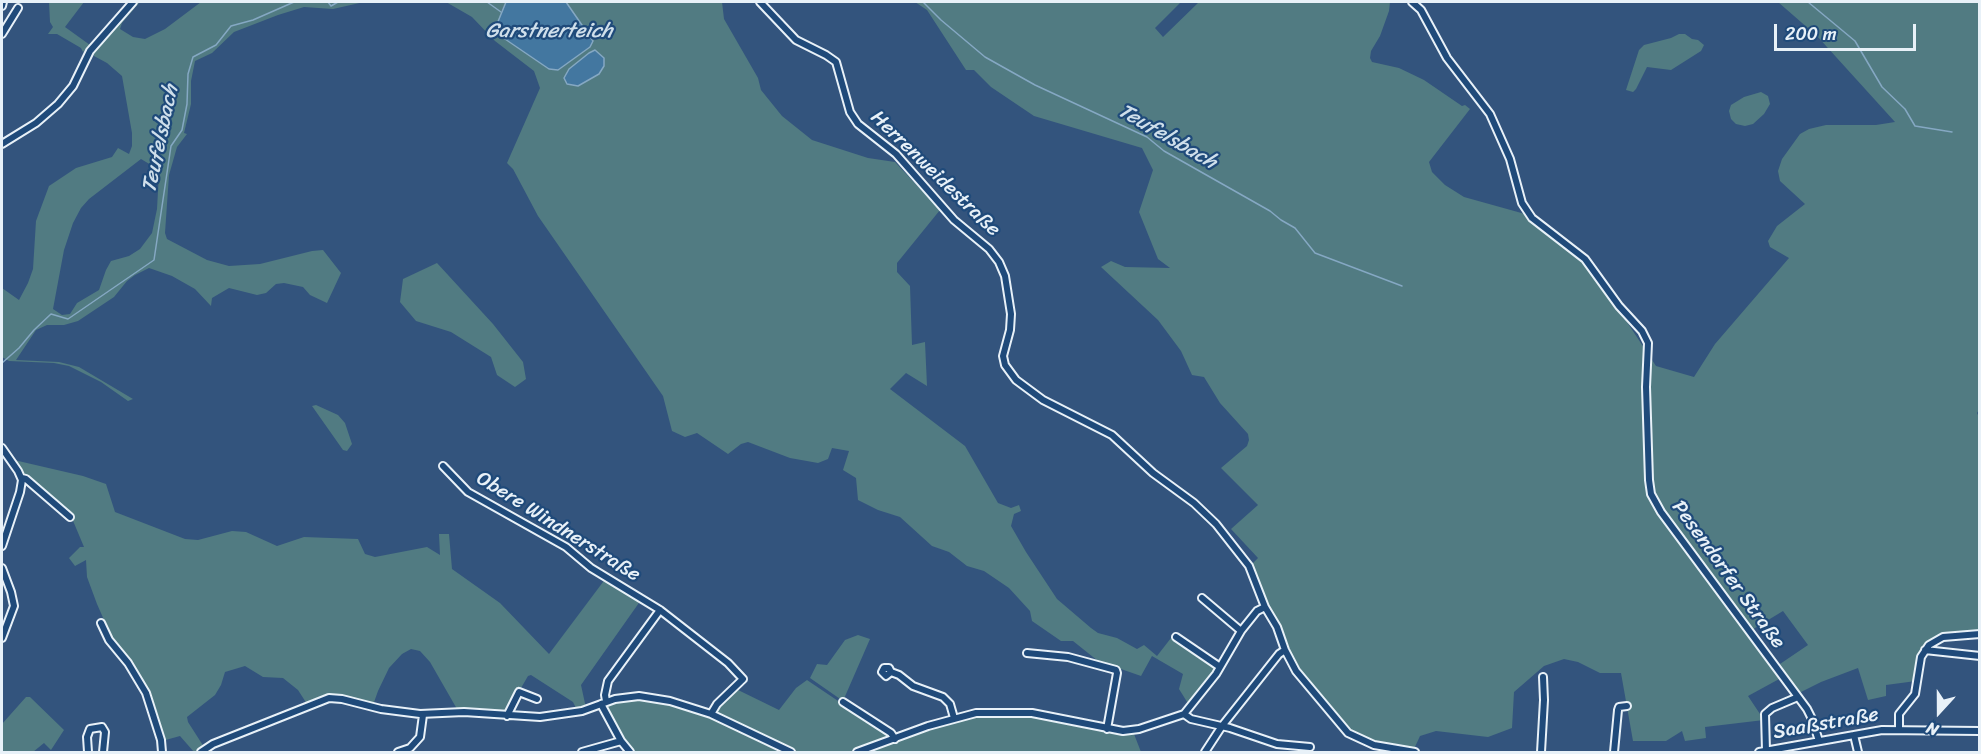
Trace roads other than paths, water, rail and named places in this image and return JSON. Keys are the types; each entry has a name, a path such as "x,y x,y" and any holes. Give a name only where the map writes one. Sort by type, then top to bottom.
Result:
{"street":[{"path":"2,6 3,2"},
{"path":"2,144 36,123 58,104 73,86 90,51 133,2"},
{"name":"Herrenweidestraße","path":"760,2 789,34 836,62 850,112 858,124 902,160 954,220 989,249 999,262 1005,276 1011,314 1010,330 1003,356 1005,365 1016,380 1049,403 1112,435 1153,473 1210,518 1245,559 1265,607 1300,678 1348,733 1374,745 1411,752"},
{"name":"Pesendorfer Straße","path":"1412,2 1421,10 1448,58 1490,114 1510,159 1522,203 1532,218 1585,259 1619,306 1642,331 1648,343 1647,445 1651,494 1668,522 1798,697 1812,718 1819,741"},
{"path":"2,34 18,8"},
{"path":"2,448 22,478 70,517"},
{"name":"Obere Windnerstraße","path":"443,466 460,485 472,494 566,547 591,568 660,610 718,654 744,679 717,704 711,714"},
{"path":"2,546 21,492 22,478"},
{"path":"2,568 14,606 2,638"},
{"path":"1202,598 1241,631"},
{"path":"857,753 954,718 976,713 1020,711 1107,729 1131,731 1184,714 1220,668 1241,631 1257,612 1265,607"},
{"path":"630,753 621,741 604,703 605,695 608,681 660,610"},
{"path":"101,623 109,640 136,673 146,693 153,712 162,753"},
{"path":"1925,650 1933,641 1943,637 1980,634"},
{"path":"1176,637 1220,668"},
{"path":"1205,753 1222,726 1279,654 1285,650"},
{"path":"1925,650 1980,656"},
{"name":"Saaßstraße","path":"1899,729 1899,714 1915,694 1920,662 1925,650"},
{"path":"1027,653 1068,657 1116,670 1107,729"},
{"path":"891,672 913,686 943,697 950,704 954,718"},
{"path":"1541,753 1544,711 1543,677"},
{"path":"507,716 519,692 537,699"},
{"path":"201,753 213,744 329,698 423,715 464,711 507,716 555,716 582,711 626,697 652,697 711,714 791,753"},
{"path":"1763,752 1765,714 1772,708 1798,697"},
{"path":"843,702 891,733 895,738"},
{"path":"1614,753 1618,710 1619,707 1627,706"},
{"path":"1184,714 1188,718 1222,726 1277,744 1310,747"},
{"path":"398,753 410,748 420,737 423,715"},
{"path":"87,753 87,737 90,729 102,727 105,732 103,753"},
{"name":"Saaßstraße","path":"1763,752 1899,729 1980,731"},
{"path":"1854,735 1858,753"},
{"path":"582,753 621,741"}],"water":[{"name":"Garstnerteich","path":"506,2 566,2 593,41 590,47 558,70 549,69 502,37 497,24"},
{"path":"595,50 604,58 604,66 599,74 578,86 567,84 564,78 569,69"}],"waterway":[{"name":"Teufelsbach","path":"2,363 51,314 68,319 154,260 171,146 182,130 187,104 188,74 193,57 216,45 231,26 253,20 294,2"},
{"name":"Teufelsbach","path":"328,2 331,6 338,2"},
{"name":"Teufelsbach","path":"487,2 501,12"},
{"name":"Teufelsbach","path":"923,2 985,57 1035,85 1147,137 1164,151 1270,211 1295,228 1315,253 1402,286"},
{"path":"1808,2 1855,41 1882,87 1905,109 1915,126 1952,132"}]}
